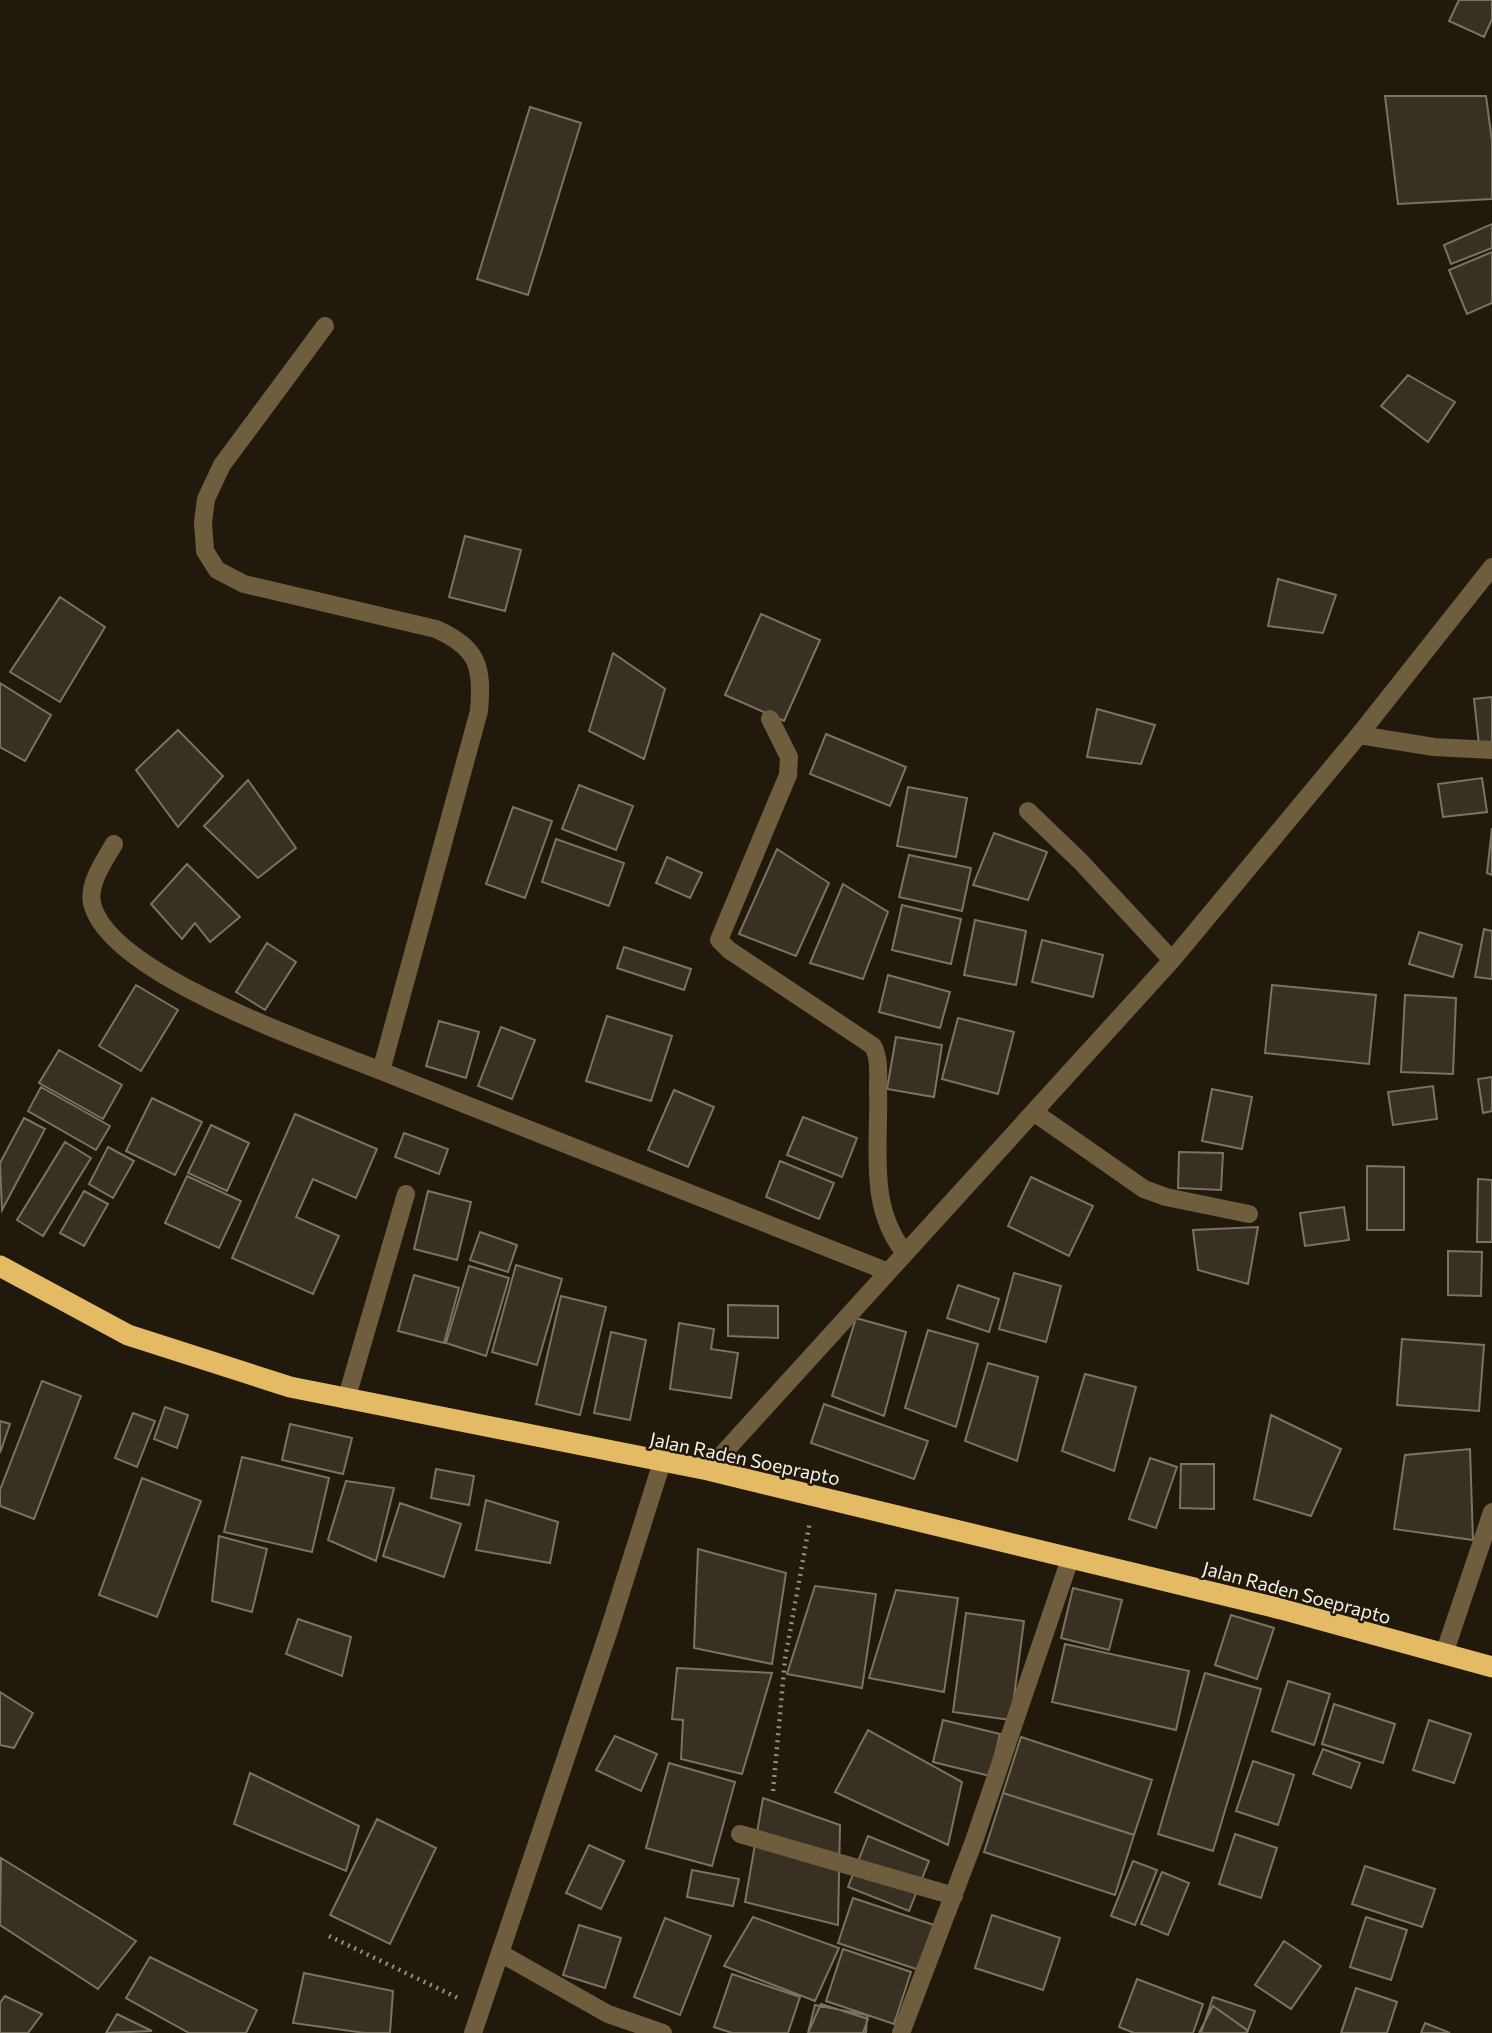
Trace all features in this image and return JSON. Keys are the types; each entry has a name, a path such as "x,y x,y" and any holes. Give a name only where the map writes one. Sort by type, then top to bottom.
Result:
{"highway":[{"name":"Jalan Raden Soeprapto","path":"0,1266 92,1318 128,1335 289,1387 708,1470 1280,1609 1492,1667"}],"street":[{"path":"325,326 222,465 205,499 205,551 217,570 244,584 436,629 456,638 475,656 481,690 479,711 381,1071"},
{"path":"708,1470 886,1271 1035,1113 1172,960 1359,735 1492,567"},
{"path":"770,719 789,757 788,775 719,940 729,950 873,1046 878,1067 877,1184 887,1226 905,1253"},
{"path":"1359,735 1434,747 1492,750"},
{"path":"1028,811 1081,862 1172,960"},
{"path":"114,844 100,869 91,901 97,916 129,952 174,982 381,1071 886,1271"},
{"path":"1035,1113 1144,1188 1166,1197 1249,1214"},
{"path":"346,1400 405,1194"},
{"path":"473,2033 609,1630 662,1462"},
{"path":"1444,1654 1492,1512"},
{"path":"901,2033 954,1896 1070,1559"},
{"path":"740,1834 954,1896"},
{"path":"500,1953 608,2014 663,2033"}],"path":[{"path":"773,1791 785,1659 815,1496"},
{"path":"329,1936 482,2010"}],"building":[{"path":"1459,0 1492,0 1492,19 1484,37 1449,21"},
{"path":"1385,96 1486,96 1492,141 1492,199 1398,204"},
{"path":"530,107 581,123 528,295 477,279"},
{"path":"1492,224 1492,248 1451,264 1444,245"},
{"path":"1492,252 1492,303 1467,314 1449,270"},
{"path":"1408,375 1455,402 1428,442 1381,406"},
{"path":"465,536 521,550 505,611 449,597"},
{"path":"1278,579 1336,595 1323,633 1268,626"},
{"path":"60,597 105,627 60,702 10,672"},
{"path":"761,614 820,640 784,721 725,695"},
{"path":"613,653 665,689 644,759 589,731"},
{"path":"0,683 51,715 25,761 0,747"},
{"path":"1492,697 1492,743 1479,745 1474,699"},
{"path":"1097,709 1155,725 1141,764 1087,757"},
{"path":"178,730 223,776 178,827 136,770"},
{"path":"826,734 906,767 890,806 810,774"},
{"path":"1482,778 1487,812 1443,817 1438,784"},
{"path":"248,780 296,848 258,878 204,826"},
{"path":"579,785 633,806 616,850 562,829"},
{"path":"908,787 967,798 956,857 897,846"},
{"path":"513,807 552,821 525,898 486,884"},
{"path":"1492,828 1492,875 1487,873"},
{"path":"994,833 1047,852 1028,900 973,885"},
{"path":"556,839 624,863 609,906 542,882"},
{"path":"777,849 829,883 796,956 739,934"},
{"path":"909,855 971,868 962,911 899,897"},
{"path":"667,857 702,873 690,898 656,883"},
{"path":"187,864 240,917 210,942 195,923 182,939 151,904"},
{"path":"843,884 888,912 863,979 810,963"},
{"path":"902,905 961,919 951,964 892,950"},
{"path":"975,920 1026,931 1016,985 964,975"},
{"path":"1484,929 1492,931 1492,979 1475,977"},
{"path":"1419,932 1462,945 1453,977 1409,964"},
{"path":"1042,940 1103,955 1093,997 1032,982"},
{"path":"267,943 296,962 265,1010 236,992"},
{"path":"624,947 691,969 684,990 617,968"},
{"path":"888,975 950,992 940,1028 879,1012"},
{"path":"136,985 178,1010 141,1071 99,1046"},
{"path":"1272,985 1376,995 1369,1064 1265,1053"},
{"path":"1405,995 1456,998 1453,1074 1401,1072"},
{"path":"607,1016 672,1036 651,1101 586,1081"},
{"path":"958,1018 1014,1032 998,1094 942,1079"},
{"path":"439,1021 479,1032 466,1078 426,1066"},
{"path":"501,1027 535,1040 512,1099 478,1086"},
{"path":"896,1037 942,1045 934,1097 887,1089"},
{"path":"59,1050 122,1085 103,1119 39,1083"},
{"path":"1492,1077 1492,1111 1483,1113 1478,1079"},
{"path":"1433,1086 1437,1119 1393,1125 1388,1092"},
{"path":"41,1087 110,1126 96,1150 28,1111"},
{"path":"1212,1089 1252,1097 1242,1149 1202,1141"},
{"path":"674,1090 714,1107 688,1167 648,1150"},
{"path":"152,1098 202,1122 175,1175 126,1151"},
{"path":"295,1114 377,1149 356,1198 313,1179 296,1217 339,1236 313,1294 232,1258"},
{"path":"803,1117 857,1138 842,1177 787,1155"},
{"path":"24,1118 45,1129 2,1210 0,1163"},
{"path":"211,1125 249,1143 227,1191 188,1173"},
{"path":"404,1133 448,1149 439,1174 395,1157"},
{"path":"65,1142 91,1158 43,1236 17,1220"},
{"path":"108,1147 134,1161 113,1198 89,1184"},
{"path":"1179,1152 1223,1153 1221,1190 1178,1188"},
{"path":"780,1161 834,1183 819,1219 766,1197"},
{"path":"1367,1166 1404,1167 1404,1230 1367,1230"},
{"path":"187,1176 241,1201 219,1248 165,1223"},
{"path":"1031,1177 1093,1206 1069,1256 1008,1226"},
{"path":"1478,1179 1492,1180 1492,1242 1477,1242"},
{"path":"84,1191 108,1204 84,1246 60,1233"},
{"path":"428,1191 471,1202 457,1260 414,1249"},
{"path":"1344,1207 1349,1240 1305,1246 1300,1213"},
{"path":"1258,1227 1248,1284 1198,1270 1193,1230"},
{"path":"480,1232 517,1245 508,1272 470,1260"},
{"path":"1448,1251 1482,1252 1481,1296 1448,1295"},
{"path":"516,1265 562,1279 537,1365 492,1352"},
{"path":"469,1266 509,1278 486,1356 446,1343"},
{"path":"1014,1273 1061,1286 1046,1342 999,1329"},
{"path":"414,1275 459,1288 444,1343 398,1331"},
{"path":"958,1285 999,1299 989,1332 947,1318"},
{"path":"561,1296 606,1307 580,1415 536,1404"},
{"path":"728,1305 778,1306 778,1338 728,1336"},
{"path":"856,1318 906,1332 884,1416 832,1396"},
{"path":"679,1323 714,1329 711,1349 738,1353 731,1398 670,1389"},
{"path":"928,1330 978,1344 956,1427 905,1408"},
{"path":"611,1332 646,1340 630,1420 594,1413"},
{"path":"1402,1339 1484,1345 1479,1411 1397,1405"},
{"path":"988,1363 1038,1377 1017,1461 965,1441"},
{"path":"1085,1374 1136,1387 1114,1471 1062,1451"},
{"path":"42,1381 81,1396 34,1519 0,1506 0,1490"},
{"path":"824,1404 928,1441 914,1479 811,1443"},
{"path":"165,1407 188,1415 177,1448 154,1439"},
{"path":"133,1413 155,1421 137,1467 115,1458"},
{"path":"1271,1415 1341,1449 1311,1516 1254,1499"},
{"path":"0,1421 10,1424 0,1453"},
{"path":"290,1424 352,1438 343,1474 282,1460"},
{"path":"1470,1449 1473,1540 1394,1529 1405,1455"},
{"path":"242,1457 329,1478 312,1552 224,1532"},
{"path":"1150,1458 1177,1467 1156,1528 1129,1519"},
{"path":"1181,1464 1214,1464 1214,1509 1180,1508"},
{"path":"436,1469 474,1476 469,1505 431,1498"},
{"path":"142,1478 201,1501 157,1617 99,1595"},
{"path":"346,1481 394,1488 376,1561 328,1540"},
{"path":"486,1500 558,1522 550,1563 476,1550"},
{"path":"400,1503 461,1524 444,1577 383,1556"},
{"path":"219,1536 267,1549 252,1612 212,1601"},
{"path":"698,1549 786,1573 772,1664 694,1648"},
{"path":"815,1586 876,1594 862,1688 787,1674"},
{"path":"1073,1588 1122,1600 1109,1650 1061,1638"},
{"path":"896,1590 958,1598 944,1692 869,1678"},
{"path":"966,1613 1024,1621 1011,1720 953,1712"},
{"path":"1231,1615 1274,1628 1257,1679 1215,1665"},
{"path":"298,1619 351,1637 342,1676 286,1654"},
{"path":"1065,1644 1189,1671 1176,1730 1052,1702"},
{"path":"677,1668 772,1673 742,1774 681,1759 683,1720 672,1719"},
{"path":"1205,1673 1261,1689 1213,1851 1158,1834"},
{"path":"1288,1681 1330,1694 1314,1745 1272,1731"},
{"path":"0,1692 33,1713 14,1748 0,1745"},
{"path":"1334,1704 1395,1724 1383,1763 1322,1744"},
{"path":"943,1720 1000,1734 990,1776 933,1762"},
{"path":"1429,1720 1471,1734 1454,1783 1413,1770"},
{"path":"868,1730 962,1782 948,1845 835,1792"},
{"path":"615,1736 657,1754 641,1791 596,1770"},
{"path":"1021,1737 1152,1780 1134,1835 1003,1793"},
{"path":"1323,1749 1360,1763 1351,1788 1313,1774"},
{"path":"1253,1761 1294,1775 1278,1825 1236,1811"},
{"path":"669,1763 735,1782 712,1866 646,1848"},
{"path":"250,1773 359,1826 346,1871 234,1824"},
{"path":"1003,1793 1134,1835 1115,1895 984,1852"},
{"path":"763,1798 840,1825 838,1925 745,1902"},
{"path":"377,1819 436,1848 390,1944 330,1915"},
{"path":"1235,1834 1277,1848 1261,1898 1219,1884"},
{"path":"868,1836 929,1861 909,1911 848,1887"},
{"path":"589,1845 624,1861 601,1909 566,1893"},
{"path":"1,1858 136,1941 98,1989 0,1925"},
{"path":"1133,1861 1157,1870 1135,1925 1111,1916"},
{"path":"1365,1866 1435,1889 1422,1927 1352,1904"},
{"path":"692,1870 739,1879 733,1906 687,1897"},
{"path":"1162,1872 1189,1883 1168,1935 1141,1924"},
{"path":"853,1898 934,1925 919,1970 838,1943"},
{"path":"992,1915 1060,1938 1043,1990 975,1968"},
{"path":"753,1917 839,1948 815,2001 724,1966"},
{"path":"1366,1917 1407,1930 1391,1980 1350,1967"},
{"path":"665,1918 711,1936 680,2015 634,1997"},
{"path":"579,1925 621,1938 605,1988 563,1975"},
{"path":"1284,1941 1321,1966 1291,2009 1255,1985"},
{"path":"843,1949 911,1972 894,2024 826,2001"},
{"path":"150,1957 257,2010 246,2033 189,2033 126,1998"},
{"path":"304,1973 393,1991 390,2033 365,2033 293,2023"},
{"path":"732,1974 800,1997 788,2033 732,2033 714,2027"},
{"path":"1137,1979 1203,2004 1193,2033 1134,2033 1119,2027"},
{"path":"1356,1988 1397,2002 1387,2033 1341,2033"},
{"path":"5,1996 42,2014 28,2033 0,2033 0,2003"},
{"path":"1213,1997 1255,2011 1247,2033 1201,2033"},
{"path":"821,2004 868,2019 863,2033 808,2033"},
{"path":"815,2005 867,2015 866,2033 808,2033"},
{"path":"1213,2006 1247,2030 1246,2033 1199,2033"},
{"path":"117,2014 152,2031 106,2033"},
{"path":"1425,2023 1450,2033 1421,2033"}]}
